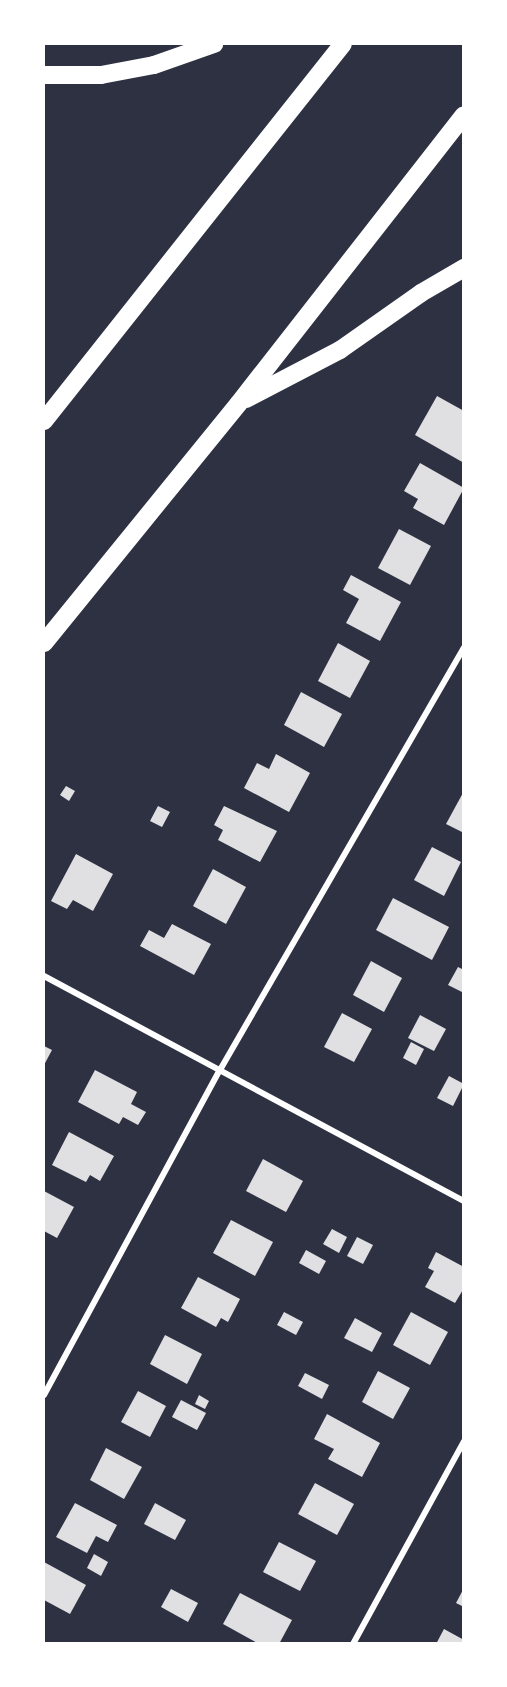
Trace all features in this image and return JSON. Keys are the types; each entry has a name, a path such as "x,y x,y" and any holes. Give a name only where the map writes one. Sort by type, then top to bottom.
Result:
{"highway":[{"path":"44,75 101,75 143,67 214,44"},
{"path":"44,421 343,44"},
{"path":"44,643 239,403 464,115"},
{"path":"239,403 340,350 422,293 464,268"}],"street":[{"path":"44,1395 220,1070 464,647"},
{"path":"44,976 464,1201"},
{"path":"353,1644 464,1441"}],"building":[{"path":"437,396 464,411 464,463 415,435"},
{"path":"420,463 464,488 444,525 413,508 418,499 404,491"},
{"path":"399,529 431,546 410,585 378,568"},
{"path":"351,575 401,602 380,641 346,623 359,599 343,590"},
{"path":"338,643 370,661 350,698 318,681"},
{"path":"301,692 342,714 324,747 284,725"},
{"path":"276,754 310,773 289,812 244,788 257,763 269,769"},
{"path":"66,786 75,791 69,801 60,795"},
{"path":"464,791 464,833 446,824"},
{"path":"158,806 170,812 162,827 150,821"},
{"path":"224,806 277,831 260,862 218,840 223,830 214,825"},
{"path":"432,847 461,862 444,896 414,880"},
{"path":"76,854 113,874 93,911 73,900 67,909 51,901"},
{"path":"213,869 246,887 226,924 193,906"},
{"path":"393,898 449,927 432,960 376,930"},
{"path":"172,924 211,944 194,975 140,946 149,930 164,938"},
{"path":"371,961 402,978 384,1012 353,995"},
{"path":"458,967 464,970 464,993 448,985"},
{"path":"342,1013 372,1029 354,1062 324,1047"},
{"path":"420,1015 446,1029 434,1051 408,1038"},
{"path":"411,1042 424,1049 416,1065 403,1058"},
{"path":"44,1046 52,1050 44,1065"},
{"path":"95,1070 137,1092 131,1104 146,1112 138,1125 123,1117 119,1124 78,1102"},
{"path":"449,1076 464,1084 453,1106 437,1098"},
{"path":"69,1132 114,1156 100,1181 90,1175 86,1182 52,1165"},
{"path":"263,1159 303,1181 286,1212 246,1191"},
{"path":"44,1191 74,1207 57,1238 44,1231"},
{"path":"231,1220 273,1242 255,1276 213,1253"},
{"path":"332,1229 347,1237 339,1253 323,1244"},
{"path":"357,1237 373,1245 363,1264 347,1256"},
{"path":"306,1250 326,1261 319,1274 299,1263"},
{"path":"436,1252 464,1267 464,1288 455,1303 425,1287 434,1271 428,1268"},
{"path":"198,1277 240,1299 228,1322 221,1318 216,1327 181,1308"},
{"path":"284,1312 303,1322 296,1335 277,1325"},
{"path":"411,1312 448,1332 430,1365 393,1345"},
{"path":"355,1318 382,1333 372,1352 344,1338"},
{"path":"165,1335 202,1354 187,1384 150,1364"},
{"path":"378,1371 410,1388 393,1419 362,1402"},
{"path":"305,1373 329,1385 322,1399 298,1386"},
{"path":"138,1391 166,1406 150,1437 121,1422"},
{"path":"199,1395 209,1401 205,1409 195,1404"},
{"path":"181,1400 206,1413 197,1430 172,1417"},
{"path":"327,1414 380,1443 362,1477 328,1459 334,1449 314,1439"},
{"path":"106,1448 142,1467 124,1499 90,1480"},
{"path":"315,1483 354,1504 337,1535 298,1514"},
{"path":"75,1503 117,1525 108,1542 96,1536 87,1553 56,1537"},
{"path":"155,1503 186,1520 175,1540 144,1524"},
{"path":"279,1542 316,1561 300,1591 263,1572"},
{"path":"94,1554 108,1562 101,1576 87,1568"},
{"path":"44,1562 86,1585 70,1614 44,1600"},
{"path":"464,1588 464,1607 456,1603"},
{"path":"171,1589 198,1603 188,1622 161,1607"},
{"path":"240,1593 292,1620 279,1644 259,1644 223,1624"},
{"path":"444,1629 464,1640 464,1644 436,1644"}]}
